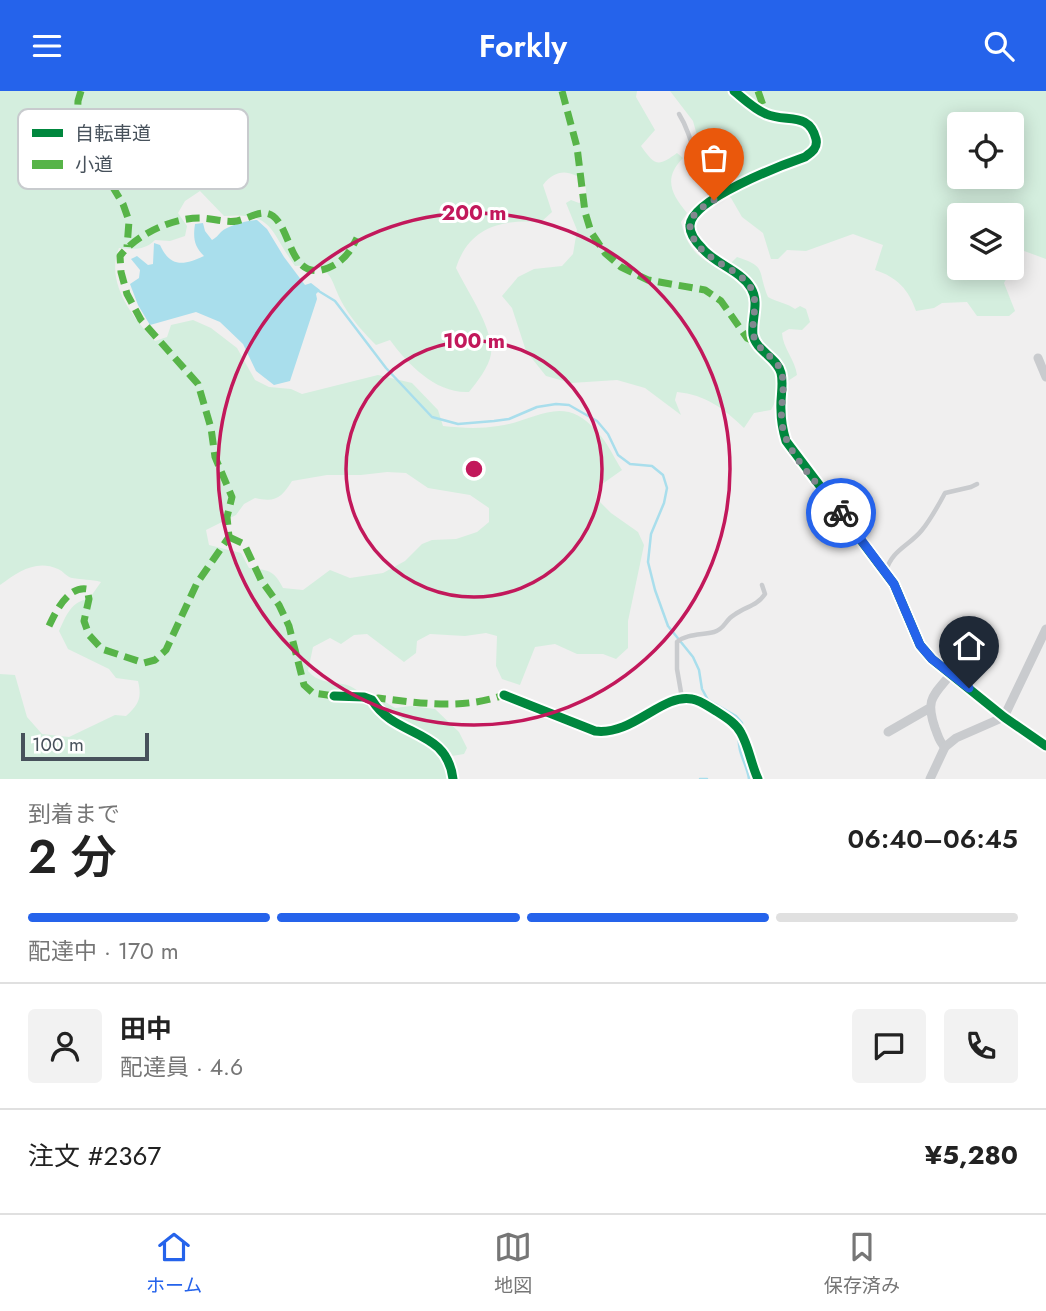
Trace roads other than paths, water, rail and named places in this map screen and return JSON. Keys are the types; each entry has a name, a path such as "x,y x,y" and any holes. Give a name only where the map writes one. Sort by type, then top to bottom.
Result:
{"street":[{"path":"734,91 766,114 778,118 803,119 816,137 814,151 806,157 749,178 694,214 690,224 691,234 714,261 741,277 750,287 755,299 755,342 776,362 781,371 780,408 786,441 886,572 902,598 920,645 1004,717 1046,746"},
{"path":"1038,358 1046,377"},
{"path":"930,779 945,747 956,738 1004,717 1046,629"},
{"path":"888,731 928,709 933,696 951,674"},
{"path":"504,695 595,731 609,733 682,698 693,699 705,704 739,730 758,779"},
{"path":"334,696 364,697 372,700 392,722 430,739 451,767 453,779"},
{"path":"928,709 940,743 945,747"}],"lane":[{"path":"679,114 690,134 699,177 714,200"},
{"path":"886,572 892,556 930,520 945,493 971,488 977,484"},
{"path":"682,698 677,669 677,642 682,638 724,627 731,616 755,606 765,594 762,586"}],"water":[{"path":"257,220 267,229 305,285 311,283 320,290 316,294 317,299 290,381 274,385 256,371 243,344 220,322 196,312 150,325 130,284 139,278 140,270 131,259 137,256 148,265 153,264 154,243 160,245 173,261 190,262 204,256 195,241 195,224 203,223 212,240 228,228"}],"waterway":[{"path":"317,290 335,301 386,368 432,417 458,424 494,421 509,419 537,407 569,405 597,421 608,434 618,455 630,464 652,466 663,475 667,488 651,534 648,562 655,590 668,626 693,657 708,700 736,716 742,723 742,729"},
{"path":"739,735 739,748 749,779"},
{"path":"700,779 707,779"}]}
